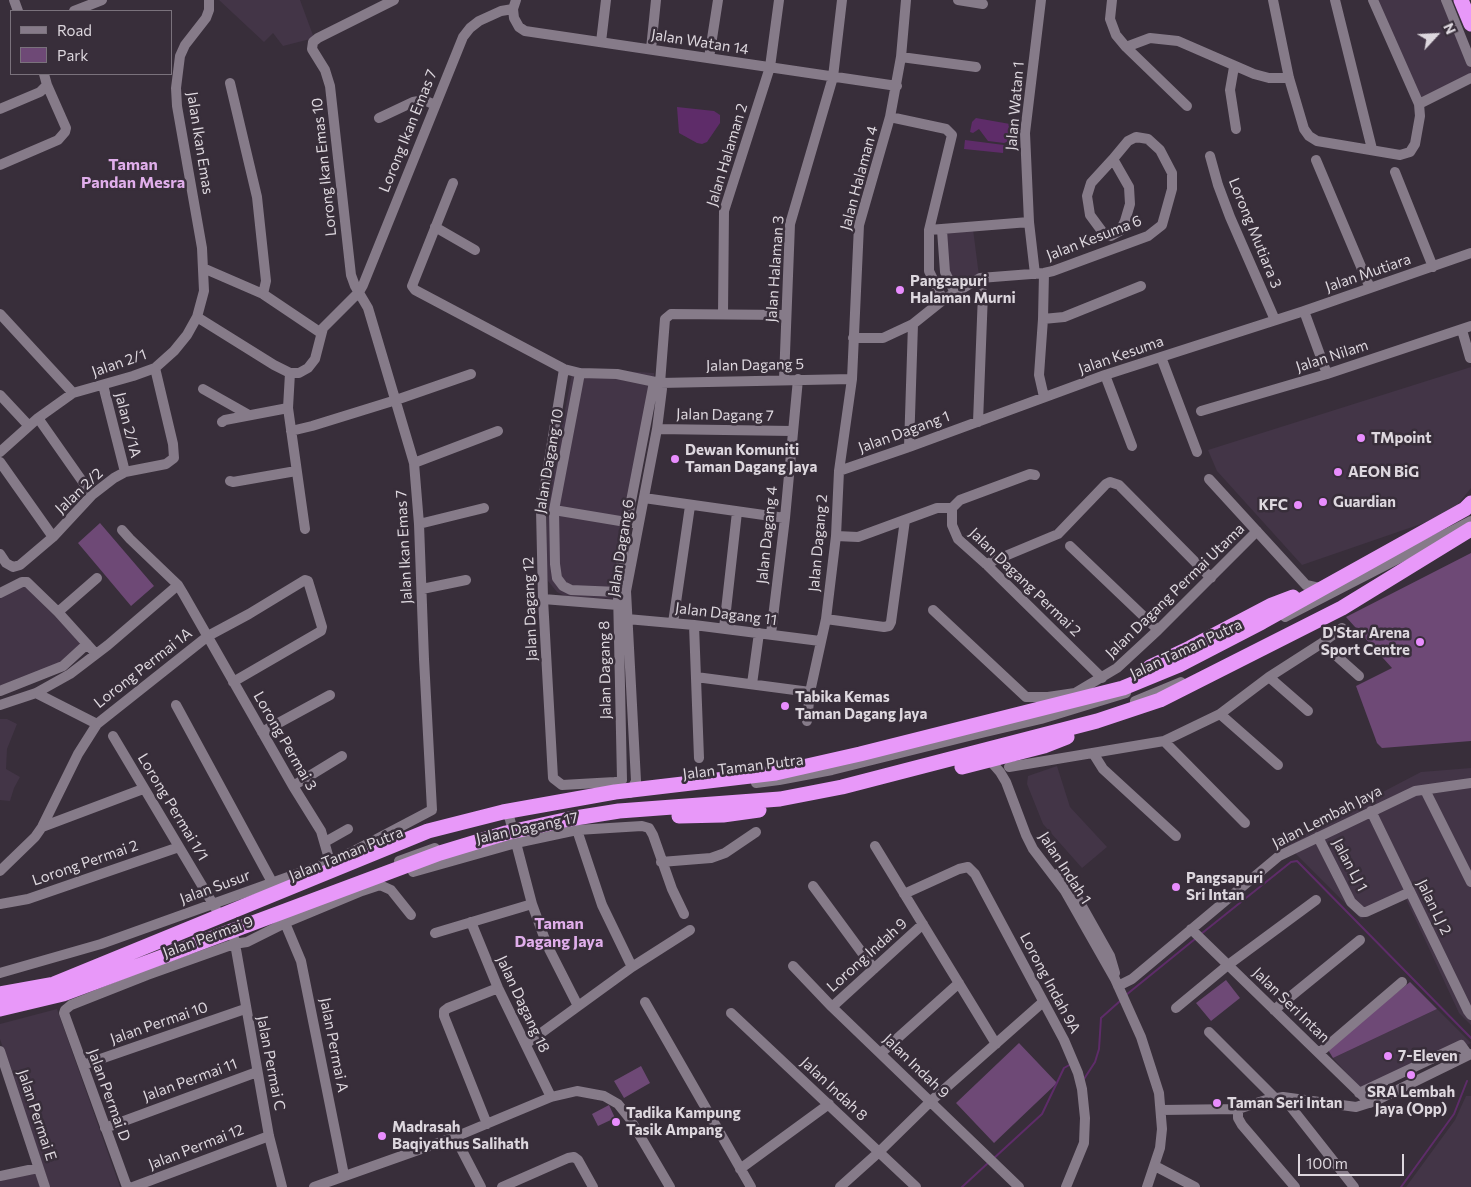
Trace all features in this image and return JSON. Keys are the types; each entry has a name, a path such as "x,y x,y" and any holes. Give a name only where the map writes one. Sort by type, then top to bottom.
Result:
{"highway":[{"path":"1461,0 1471,24"},
{"path":"0,994 54,984 428,831 503,812 615,792 776,773 860,754 1123,688 1179,665 1343,583 1465,509 1471,502"},
{"path":"0,1009 63,994 440,853 506,833 568,819 619,811 780,800 842,787 1097,721 1160,700 1342,608 1471,529"},
{"path":"1041,719 1272,605 1343,583"},
{"path":"573,824 723,815 805,803 880,787 1044,746 1076,734 1097,721"},
{"path":"688,816 739,807 780,792"}],"street":[{"path":"77,10 102,0"},
{"name":"Jalan Ikan Emas","path":"203,268 202,248 180,124 176,88 180,56 185,45 206,18 209,10 209,0"},
{"name":"Lorong Ikan Emas 10","path":"359,292 351,275 330,86 325,70 312,49 313,42 318,38 394,0"},
{"path":"601,42 606,0"},
{"path":"651,49 656,0"},
{"path":"709,58 718,0"},
{"name":"Jalan Halaman 2","path":"723,314 724,211 770,67 779,0"},
{"name":"Jalan Halaman 3","path":"784,379 790,224 833,77 842,0"},
{"name":"Jalan Halaman 4","path":"853,338 859,225 890,118 897,86 906,0"},
{"path":"958,0 983,4"},
{"name":"Jalan Watan 1","path":"1041,0 1025,133 1029,222 1039,273 1043,319 1039,375 1044,397"},
{"path":"1112,0 1110,19 1116,35 1187,106"},
{"path":"1273,0 1289,78 1304,129 1309,136 1318,141 1400,155 1410,152 1415,144 1418,133 1419,104 1374,0"},
{"path":"1335,0 1372,149"},
{"path":"1446,0 1471,62"},
{"name":"Jalan Watan 14","path":"515,5 514,18 519,27 525,30 897,86"},
{"name":"Lorong Ikan Emas 7","path":"359,292 456,53 470,28 488,16 515,5"},
{"path":"1126,47 1150,38 1178,41 1234,66 1269,78 1289,78"},
{"path":"901,57 976,67"},
{"path":"1234,66 1230,90 1236,129"},
{"path":"0,165 64,136 66,128 44,75"},
{"path":"1419,104 1471,78"},
{"path":"230,83 257,197 266,281 263,294"},
{"path":"0,108 40,92 47,85"},
{"path":"379,118 413,102 424,100 435,105"},
{"path":"890,118 949,130 952,137 929,230 929,270 943,300"},
{"name":"Jalan Kesuma 6","path":"1039,273 1148,236 1162,225 1172,189 1172,173 1160,150 1148,140 1136,137 1128,141 1091,183 1088,196 1090,215 1104,234 1110,236 1120,231 1130,204 1128,187 1113,159"},
{"name":"Lorong Mutiara 3","path":"1210,156 1230,217 1275,320"},
{"path":"1316,160 1370,288"},
{"path":"1395,172 1433,266"},
{"path":"453,183 412,286 415,290 564,369 617,374 657,382 664,319 667,316 671,314 723,314 786,316"},
{"path":"929,230 1029,222"},
{"path":"435,227 475,250"},
{"path":"942,230 945,272 955,293"},
{"name":"Jalan Mutiara","path":"1275,320 1471,253"},
{"path":"203,268 263,294 321,333"},
{"name":"Jalan 2/1","path":"0,452 38,418 74,393 155,368 174,351 187,335 197,318 204,291 203,268"},
{"path":"853,338 883,338 914,324 943,300 980,278 1039,273"},
{"path":"1043,319 1064,317 1141,286"},
{"path":"197,318 290,373 304,371 312,364 319,346 321,333 329,321 359,292"},
{"name":"Jalan Ikan Emas 7","path":"359,292 368,308 414,463 419,524 432,810"},
{"path":"978,422 983,293"},
{"path":"1304,311 1327,374"},
{"path":"0,314 74,393"},
{"name":"Jalan Kesuma","path":"978,422 1105,375 1275,320"},
{"path":"909,447 914,324"},
{"path":"1466,328 1470,358"},
{"name":"Jalan Nilam","path":"1201,412 1327,374 1466,328"},
{"name":"Jalan Dagang 2","path":"808,721 810,692 826,619 836,536 839,471 852,379 853,338"},
{"path":"1162,357 1197,452"},
{"name":"Jalan 2/2","path":"0,554 13,567 20,565 53,537 92,495 125,472 166,464 174,458 173,444 155,368"},
{"name":"Jalan Dagang 12","path":"564,369 541,510 553,778 562,785 622,780"},
{"name":"Jalan Dagang 10","path":"580,372 554,510 554,564 556,578 563,586 571,590 618,592"},
{"path":"290,373 288,408 305,530"},
{"path":"291,431 396,400 471,374"},
{"path":"1105,375 1132,446"},
{"name":"Jalan Dagang 4","path":"771,634 785,518 798,379"},
{"name":"Jalan Dagang 5","path":"657,382 852,379"},
{"name":"Jalan Dagang 6","path":"636,780 626,591 657,429 662,390 657,382"},
{"name":"Jalan Dagang 8","path":"622,780 618,592 627,522 657,382"},
{"name":"Jalan 2/1A","path":"103,385 125,472"},
{"path":"203,389 249,415"},
{"path":"0,395 29,426"},
{"path":"222,422 288,408"},
{"path":"38,418 92,495"},
{"name":"Jalan Dagang 1","path":"839,471 978,422"},
{"name":"Jalan Dagang 7","path":"657,429 792,431"},
{"path":"414,463 498,431"},
{"path":"0,462 53,537"},
{"path":"230,481 234,482 296,471"},
{"path":"836,536 858,537 937,508 952,508 960,500 1030,474 1035,475"},
{"path":"1209,479 1257,531"},
{"path":"986,564 1058,534 1110,482 1119,485 1211,578"},
{"path":"644,498 785,518"},
{"path":"673,622 690,506"},
{"path":"419,524 484,508"},
{"name":"Jalan Dagang Permai 2","path":"952,508 952,525 958,539 1102,678"},
{"path":"554,510 638,524"},
{"path":"724,628 737,512"},
{"path":"826,619 888,626 891,622 905,520"},
{"name":"Jalan Taman Putra","path":"0,994 72,973 221,920 425,839 509,816 646,794 778,780 832,770 1041,719 1114,698 1182,671 1293,613 1343,583 1471,521"},
{"name":"Lorong Permai 3","path":"122,530 130,540 178,585 293,786 321,830 330,862"},
{"name":"Jalan Dagang Permai Utama","path":"933,610 1026,697 1048,697 1075,693 1117,668 1158,630 1257,531 1306,585"},
{"name":"Jalan Taman Putra","path":"0,1003 66,987 238,925 420,852 512,827 573,824 619,810 780,792 828,783 1015,738 1109,712 1185,680 1471,538"},
{"path":"1070,546 1158,630"},
{"path":"58,612 97,578"},
{"name":"Lorong Permai 1A","path":"0,871 35,837 42,827 78,754 97,724 208,636 249,614 304,580 308,581 322,627 320,631 317,635 233,682"},
{"path":"422,589 466,580"},
{"path":"0,593 25,582 58,612 96,654"},
{"path":"1293,613 1304,602 1306,585 1322,589 1343,583"},
{"path":"0,705 36,693 70,674 178,585"},
{"path":"544,599 618,605"},
{"name":"Jalan Dagang 11","path":"627,620 673,622 820,641"},
{"path":"694,625 699,758"},
{"path":"1008,767 1164,741 1220,714 1269,677 1342,628"},
{"path":"752,684 760,633"},
{"path":"1322,643 1359,676"},
{"path":"0,691 63,666 87,644"},
{"path":"696,677 810,692"},
{"path":"1269,677 1308,711"},
{"name":"Lorong Permai 1A","path":"36,693 97,724"},
{"path":"262,732 330,695"},
{"path":"176,705 272,882"},
{"path":"1220,714 1278,765"},
{"name":"Lorong Permai 1/1","path":"113,736 180,847 221,920"},
{"name":"Jalan Indah 1","path":"1015,738 1008,767 1030,832 1050,863 1070,884 1110,956 1117,982"},
{"path":"1164,741 1245,823"},
{"name":"Jalan Indah 1","path":"978,747 1000,772 1033,849 1065,891 1117,982 1141,1037 1157,1086 1162,1129 1160,1148 1147,1187"},
{"path":"1093,753 1103,769 1176,836"},
{"path":"293,786 342,756"},
{"path":"636,780 646,794"},
{"path":"626,797 633,790 636,780"},
{"name":"Jalan Lembah Jaya","path":"1117,982 1132,978 1280,856 1415,791 1471,783"},
{"name":"Lorong Permai 1A","path":"42,827 144,789"},
{"path":"1425,790 1471,882"},
{"name":"Jalan Susur","path":"0,973 101,944 330,862 432,810"},
{"name":"Jalan LJ 2","path":"1371,811 1471,1015"},
{"path":"509,816 532,904 547,944 578,1006"},
{"path":"573,824 602,905 632,967"},
{"name":"Jalan Dagang 17","path":"413,872 516,843 573,824 642,826 649,828 661,862"},
{"path":"325,842 348,829"},
{"path":"684,914 661,862 711,858 725,854 756,832"},
{"name":"Jalan LJ 1","path":"1318,837 1351,902 1362,912 1366,912 1410,892"},
{"name":"Lorong Indah 9","path":"875,846 996,1044"},
{"name":"Lorong Permai 2","path":"0,904 28,899 180,847"},
{"name":"Lorong Indah 9A","path":"904,894 959,869 968,867 975,874 1064,1040 1078,1073 1085,1118 1084,1143 1066,1187"},
{"name":"Jalan Permai 9","path":"64,1013 64,1010 71,1005 234,944 247,942 284,923 362,891 380,886 391,890 411,915"},
{"path":"813,886 874,969"},
{"path":"1176,1008 1228,965 1316,900"},
{"path":"435,933 532,904"},
{"name":"Jalan Dagang 18","path":"472,922 498,988 551,1097"},
{"name":"Jalan Permai A","path":"284,923 301,961 344,1175"},
{"name":"Lorong Indah 9","path":"832,1007 923,924"},
{"name":"Jalan Permai C","path":"238,925 234,931 234,944 269,1136 282,1187"},
{"name":"Jalan Seri Intan","path":"1191,929 1370,1103"},
{"path":"526,1044 632,967 690,930"},
{"path":"222,931 227,934 234,944"},
{"path":"1274,1010 1360,940"},
{"name":"Jalan Indah 9","path":"794,966 832,1007 1019,1187"},
{"path":"1318,1053 1402,982"},
{"path":"881,1053 959,983"},
{"path":"487,1124 444,1016 444,1011 498,988"},
{"path":"645,1002 750,1187"},
{"path":"840,1187 931,1101 1043,1002"},
{"name":"Jalan Permai 10","path":"83,1064 245,1009"},
{"name":"Jalan Permai D","path":"64,1013 127,1187"},
{"name":"Jalan Indah 8","path":"732,1013 916,1187"},
{"path":"1209,1032 1279,1098 1354,1187"},
{"path":"1161,1110 1238,1109 1279,1098 1350,1108 1356,1107 1370,1103 1470,1054 1461,1045 1359,1093"},
{"name":"Jalan Permai E","path":"0,1051 45,1187"},
{"name":"Jalan Permai 11","path":"106,1128 257,1072"},
{"path":"0,1085 11,1083"},
{"path":"314,1187 455,1137 551,1097 577,1091 604,1096 618,1104 630,1119 670,1187"},
{"path":"740,1169 829,1104"},
{"path":"1238,1109 1238,1118 1242,1126 1295,1187"},
{"name":"Jalan Permai 12","path":"133,1187 269,1136"},
{"path":"455,1137 482,1187"},
{"path":"502,1187 574,1157 578,1160 593,1187"},
{"path":"1155,1166 1195,1187"},
{"path":"0,1176 38,1168"}],"shaded area":[{"path":"219,0 300,0 314,38 283,46 273,33 264,42"},
{"path":"1377,0 1443,0 1471,69 1471,75 1421,100"},
{"path":"677,107 714,111 720,115 720,123 707,142 697,143 679,133"},
{"path":"976,118 1010,124 1009,141 1004,143 988,141 979,129 973,133 970,132 972,122"},
{"path":"965,140 1004,145 1003,153 964,149"},
{"path":"973,229 979,276 956,289 948,272 945,232"},
{"path":"1471,367 1471,488 1450,514 1302,565 1217,471 1208,450"},
{"path":"573,368 654,373 656,390 630,533 621,599 567,597 557,592 548,581 546,564 547,505"},
{"path":"25,583 82,643 61,663 0,688 0,596"},
{"path":"0,719 7,719 17,724 7,749 6,769 20,777 10,801 0,800"},
{"path":"1057,766 1070,807 1107,847 1082,868 1043,824 1027,784 1028,776"},
{"path":"1471,768 1471,1025 1459,1013 1406,899 1361,919 1285,843 1421,772"},
{"path":"57,1009 120,1187 50,1187 0,1039 0,1024"},
{"path":"1437,1009 1471,1043 1365,1094 1333,1058"},
{"path":"1466,1096 1471,1096 1471,1187 1406,1187 1455,1120"},
{"path":"36,1173 41,1187 0,1187 0,1181"}],"green space":[{"path":"100,523 154,586 131,606 78,543"},
{"name":"D'Star Arena Sport Centre","path":"1471,553 1471,741 1382,748 1377,743 1356,686 1392,668 1346,617"},
{"path":"1226,980 1240,998 1211,1021 1196,1003"},
{"path":"1410,982 1437,1009 1333,1058 1327,1048"},
{"path":"1019,1043 1057,1083 994,1143 956,1103"},
{"path":"641,1066 650,1083 624,1098 614,1081"},
{"path":"609,1105 615,1118 598,1126 592,1114"}],"waterway":[{"path":"1201,934 1291,862 1297,861 1471,1038"},
{"path":"1126,995 1195,939"},
{"path":"1082,1078 1084,1079 1095,1062 1099,1049 1101,1018 1120,1001"},
{"path":"993,1159 1042,1114 1064,1068 1071,1064"},
{"path":"1401,1187 1454,1114 1467,1081"},
{"path":"962,1187 988,1163"}],"place":[{"name":"Pangsapuri Halaman Murni","path":"900,290"},
{"name":"TMpoint","path":"1361,438"},
{"name":"Dewan Komuniti Taman Dagang Jaya","path":"675,459"},
{"name":"AEON BiG","path":"1338,472"},
{"name":"Guardian","path":"1323,502"},
{"name":"KFC","path":"1298,505"},
{"name":"D'Star Arena Sport Centre","path":"1420,642"},
{"name":"Tabika Kemas Taman Dagang Jaya","path":"785,706"},
{"name":"Pangsapuri Sri Intan","path":"1176,887"},
{"name":"7-Eleven","path":"1388,1056"},
{"name":"SRA Lembah Jaya (Opp)","path":"1411,1075"},
{"name":"Taman Seri Intan","path":"1217,1103"},
{"name":"Tadika Kampung Tasik Ampang","path":"616,1122"},
{"name":"Madrasah Baqiyathus Salihath","path":"382,1136"}],"district":[{"name":"Taman Pandan Mesra","path":"133,174"},
{"name":"Taman Dagang Jaya","path":"559,933"}]}
